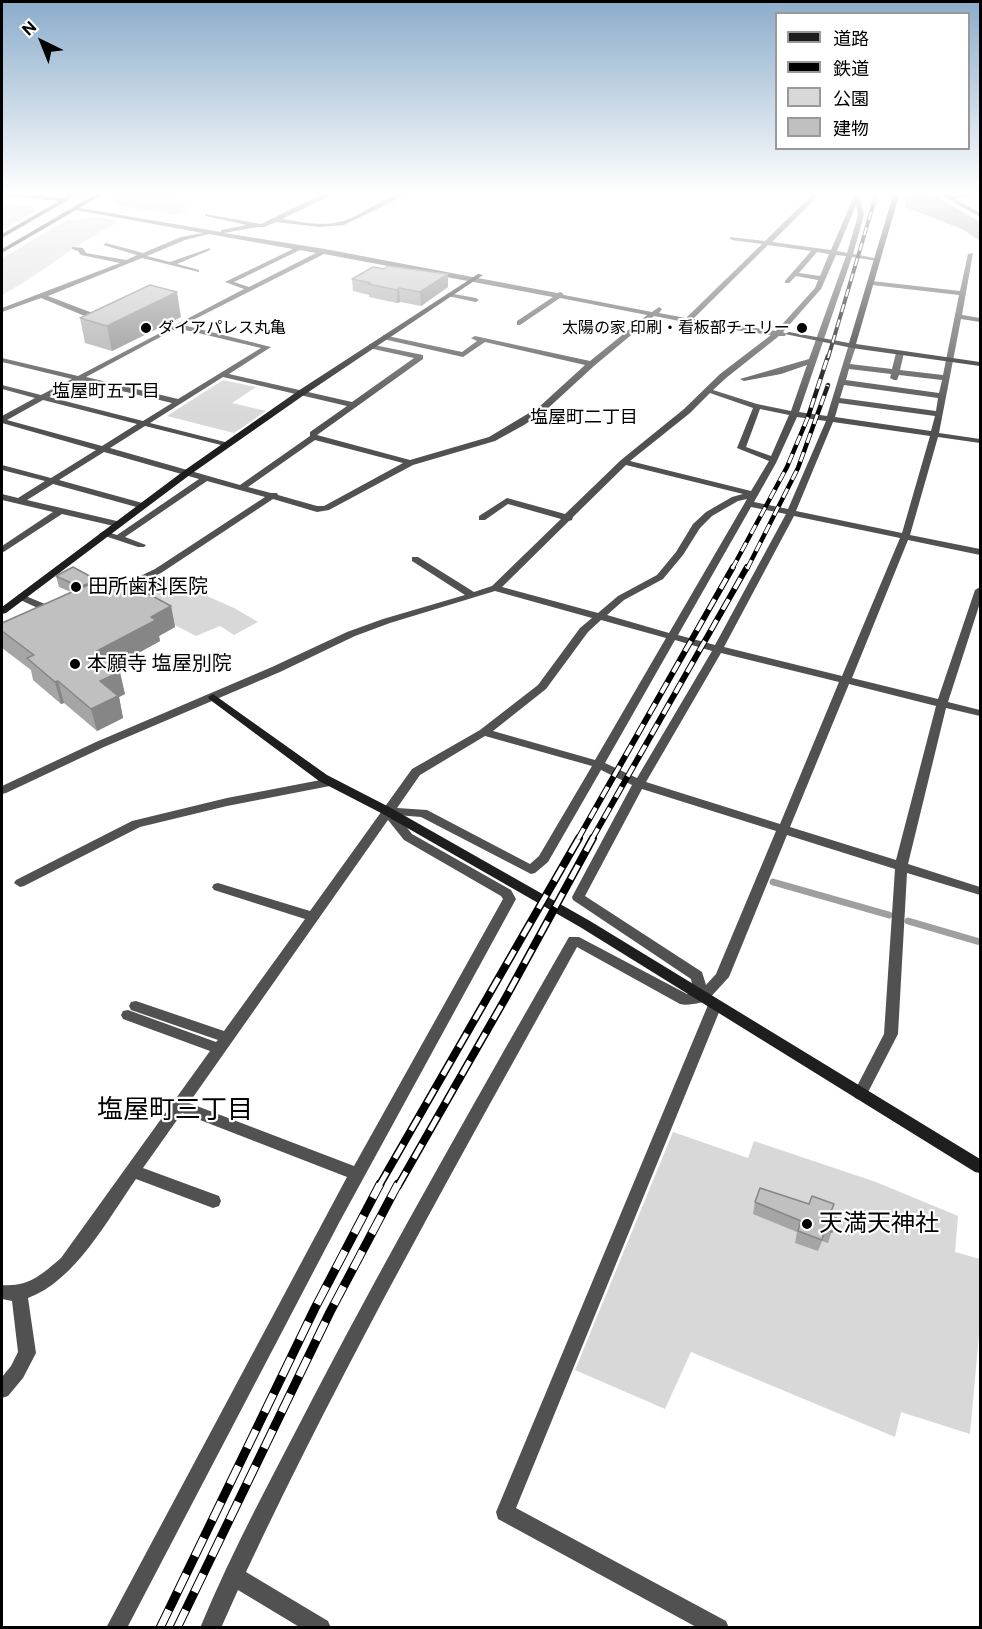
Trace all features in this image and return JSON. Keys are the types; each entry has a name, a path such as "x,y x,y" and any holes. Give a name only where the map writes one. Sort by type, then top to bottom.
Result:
{"street":[{"path":"2,310 111,268"},
{"path":"186,268 197,271"},
{"path":"250,289 228,282 257,268"},
{"path":"2,420 77,377 291,268"},
{"path":"422,268 477,277"},
{"path":"432,268 691,318 852,346 981,364"},
{"path":"691,318 742,268"},
{"path":"787,282 799,268"},
{"path":"2,790 77,755 293,662 353,633 391,618 495,588 624,462 687,411 707,390 778,333 818,289 828,268"},
{"path":"387,811 423,813 531,870 544,859 773,460 794,414 845,268"},
{"path":"709,1001 697,976 578,897 639,784 718,649 791,513 830,420 876,268"},
{"path":"719,1628 505,1512 709,1001 722,977 786,829 905,537 935,434 968,268"},
{"path":"794,274 823,279"},
{"path":"2,611 226,445 477,277"},
{"path":"872,283 963,293"},
{"path":"520,323 562,293"},
{"path":"40,295 105,321"},
{"path":"449,295 476,300"},
{"path":"2,420 317,509 326,508 410,463 492,439 542,409 591,364 657,312"},
{"path":"959,317 981,320"},
{"path":"21,500 105,450 267,347 176,326"},
{"path":"386,337 463,354 479,339 591,364"},
{"path":"242,487 314,437 313,434 420,357 372,346"},
{"path":"881,427 900,352"},
{"path":"2,360 180,402"},
{"path":"744,379 778,372 814,360"},
{"path":"846,366 945,378"},
{"path":"223,375 353,405"},
{"path":"841,382 942,396"},
{"path":"2,387 226,445"},
{"path":"707,390 757,406 794,414 981,441"},
{"path":"836,400 939,414"},
{"path":"757,406 741,448 773,460"},
{"path":"314,437 410,463"},
{"path":"624,462 741,493 755,494"},
{"path":"2,467 143,506"},
{"path":"118,538 207,477"},
{"path":"169,486 186,491"},
{"path":"2,1390 17,1372 27,1353 10,1293 52,1276 67,1263 416,772 484,732 542,687 584,630 621,598 660,577 680,553 696,526 709,514 735,499 755,494"},
{"path":"103,595 158,571 274,495"},
{"path":"2,496 118,524"},
{"path":"155,497 171,502"},
{"path":"482,518 507,501 569,518"},
{"path":"749,504 981,552"},
{"path":"2,550 61,510"},
{"path":"104,534 141,545"},
{"path":"415,559 473,596"},
{"path":"495,588 718,649 981,713"},
{"path":"860,1094 891,1034 901,866 942,703 981,590"},
{"path":"21,597 55,616 70,610"},
{"path":"213,697 331,782 387,811 575,919 981,1167"},
{"path":"484,732 598,764 639,784 981,891"},
{"path":"20,883 136,824 227,802 331,782"},
{"path":"116,1628 357,1174 510,899 506,893 408,837 387,811"},
{"path":"218,887 314,917"},
{"path":"210,1628 252,1534 393,1262 574,940 685,1000 709,1001"},
{"path":"132,1011 224,1043"},
{"path":"179,1106 357,1174"},
{"path":"133,1171 213,1201"},
{"path":"234,1576 321,1628"}],"green space":[{"path":"2,268 45,268 32,277 2,295"},
{"path":"223,380 256,387 232,403 266,411 234,433 167,416"},
{"path":"155,573 234,608 258,622 234,635 220,626 196,636 112,593"},
{"path":"673,1132 748,1158 754,1141 876,1182 958,1216 955,1252 980,1259 980,1323 970,1434 901,1412 895,1437 691,1352 665,1409 575,1370"}],"building":[{"path":"371,268 403,268 448,274 420,292 399,288 397,290 352,279"},
{"path":"150,285 177,292 107,326 80,318"},
{"path":"73,567 97,580 80,587 56,576"},
{"name":"本願寺 塩屋別院","path":"108,576 111,578 115,576 171,606 151,617 156,620 97,651 115,664 112,665 120,672 100,681 118,696 91,709 27,658 34,655 2,631 2,623"},
{"path":"760,1188 809,1204 812,1196 834,1204 830,1214 836,1217 832,1232 825,1229 822,1240 798,1231 801,1221 755,1202"}],"waterway":[{"path":"773,882 889,915"},
{"path":"908,921 980,942"}],"railway":[{"path":"828,358 855,268"},
{"path":"732,569 787,467 808,417 828,356"},
{"path":"747,569 798,468 828,385"},
{"path":"578,839 733,567"},
{"path":"592,839 747,567"},
{"path":"379,1186 579,838"},
{"path":"398,1186 505,999 593,838"},
{"path":"160,1628 315,1308 380,1184"},
{"path":"177,1628 330,1312 398,1184"}],"place":[{"name":"ダイアパレス丸亀","path":"146,328"},
{"name":"太陽の家 印刷・看板部チェリー","path":"802,328"},
{"name":"田所歯科医院","path":"76,587"},
{"name":"本願寺 塩屋別院","path":"75,664"},
{"name":"天満天神社","path":"807,1224"}],"district":[{"name":"塩屋町五丁目","path":"106,391"},
{"name":"塩屋町二丁目","path":"584,417"},
{"name":"塩屋町三丁目","path":"175,1110"}]}
